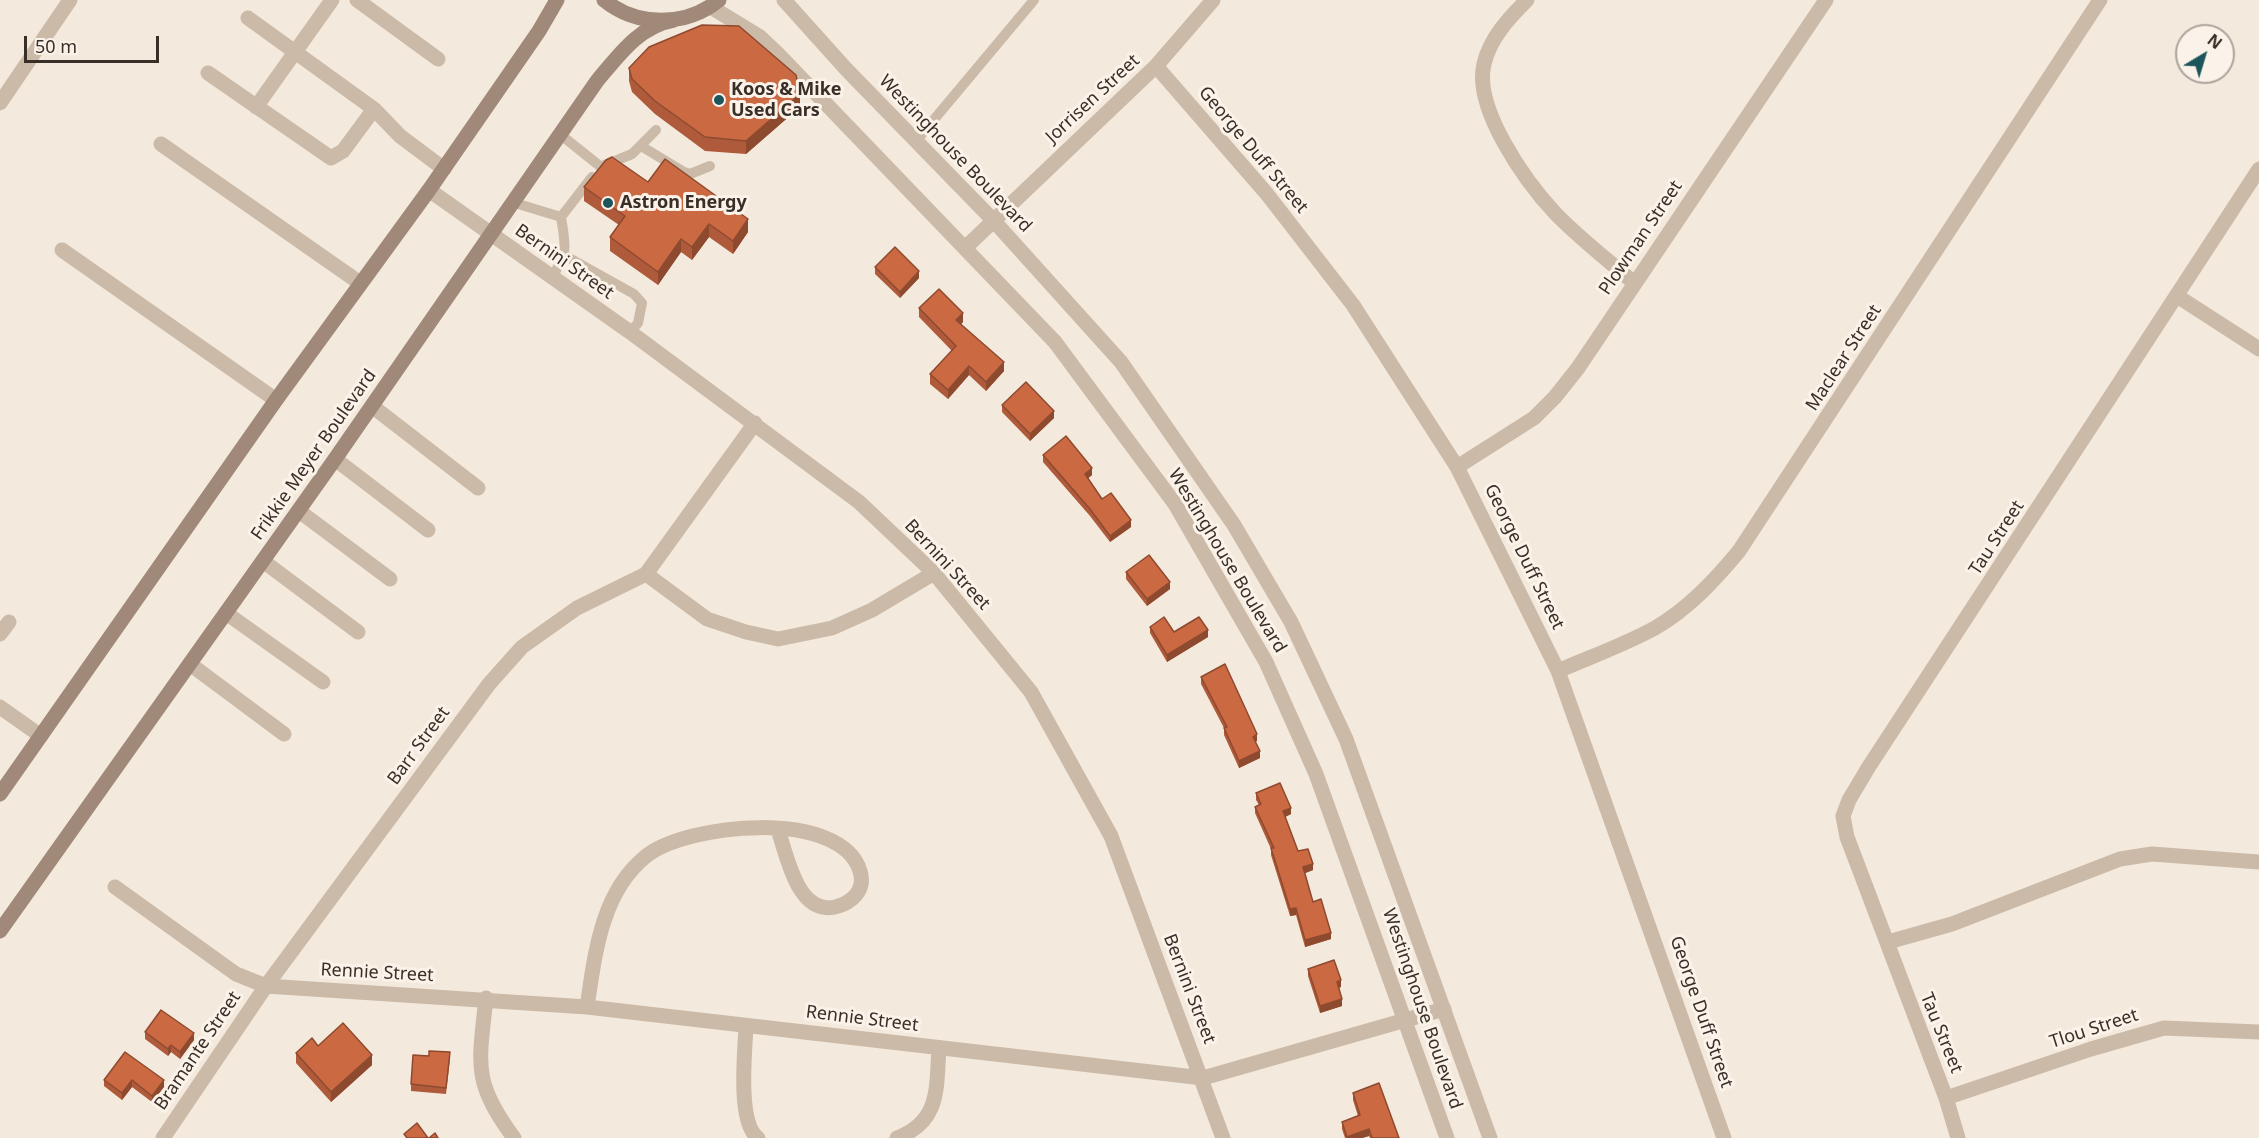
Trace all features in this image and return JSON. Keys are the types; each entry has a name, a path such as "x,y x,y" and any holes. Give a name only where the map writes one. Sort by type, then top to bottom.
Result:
{"main road":[{"path":"0,794 276,400 444,169 539,31 557,0"},
{"path":"604,0 631,16 652,20 674,20"},
{"name":"Frikkie Meyer Boulevard","path":"0,932 299,511 515,203 597,81 638,36 657,23 674,20 715,4"}],"street":[{"path":"0,103 70,0"},
{"path":"256,107 332,0"},
{"path":"357,0 438,59"},
{"name":"Westinghouse Boulevard","path":"784,0 813,34 993,220 1121,362 1234,525 1291,622 1346,740 1490,1138"},
{"name":"Jorrisen Street","path":"966,248 1156,66 1213,0"},
{"path":"1527,0 1505,22 1484,64 1483,84 1487,105 1521,169 1555,212 1634,283"},
{"name":"Plowman Street","path":"1457,467 1534,418 1556,397 1826,0"},
{"name":"Maclear Street","path":"1558,671 1655,627 1687,605 1716,578 1739,551 2100,0"},
{"name":"Westinghouse Boulevard","path":"715,4 760,37 778,54 1055,342 1175,504 1260,652 1316,774 1447,1138"},
{"path":"248,18 374,109 400,135 444,169"},
{"name":"George Duff Street","path":"1156,66 1267,194 1353,305 1457,467 1558,671 1724,1138"},
{"path":"208,74 331,158 344,151 374,109"},
{"path":"161,144 360,283"},
{"name":"Tau Street","path":"1958,1138 1946,1098 1892,962 1888,942 1847,837 1843,816 1849,800 2259,169"},
{"name":"Bernini Street","path":"429,190 755,423 859,502 934,573 1031,692 1111,836 1203,1078 1223,1138"},
{"path":"62,250 276,400"},
{"path":"2177,296 2259,349"},
{"path":"372,406 478,488"},
{"name":"Barr Street","path":"266,986 489,684 522,647 577,608 646,574 755,423"},
{"path":"335,459 428,530"},
{"path":"299,511 390,579"},
{"path":"263,561 358,632"},
{"path":"646,574 707,619 746,632 778,639 832,627 872,610 934,573"},
{"path":"226,613 323,682"},
{"path":"190,664 284,734"},
{"path":"0,707 40,736"},
{"path":"587,1006 595,949 609,908 622,882 645,856 674,839 705,832 742,828 778,830 807,832 831,840 852,856 861,874 859,891 847,903 838,906 829,908 812,903 804,896 796,881 778,830"},
{"path":"1888,942 1952,924 2120,859 2152,854 2259,862"},
{"name":"Rennie Street","path":"115,886 236,974 266,986 587,1006 1203,1078 1444,1009"},
{"name":"Bramante Street","path":"163,1138 266,986"},
{"path":"486,998 480,1059 482,1083 500,1119 514,1138"},
{"path":"746,1026 746,1109 748,1124 758,1138"},
{"name":"Tlou Street","path":"1946,1098 2091,1049 2164,1028 2259,1032"},
{"path":"897,1138 922,1124 929,1115 934,1101 939,1048"}],"lane":[{"path":"916,141 1034,0"},
{"path":"552,278 564,255 566,242 561,217 601,167 632,153 657,130"},
{"path":"561,135 601,167"},
{"path":"641,146 690,174 710,166"},
{"path":"515,203 561,217"},
{"path":"564,255 634,294 642,303 638,323 630,332"}],"building":[{"name":"Koos & Mike Used Cars","path":"702,25 739,26 796,75 800,94 746,141 705,137 655,101 632,79 629,68 649,47"},
{"path":"612,157 648,182 665,159 748,219 733,241 709,224 692,247 681,239 658,272 610,237 625,216 584,187 606,160"},
{"path":"895,247 919,271 900,292 875,267"},
{"path":"939,289 963,313 956,320 1004,362 986,382 969,366 948,390 930,374 956,346 919,308"},
{"path":"1026,382 1054,411 1030,434 1002,405"},
{"path":"1066,436 1092,468 1085,474 1102,499 1111,493 1131,520 1110,536 1043,455"},
{"path":"1149,555 1170,582 1147,599 1126,572"},
{"path":"1164,617 1174,632 1199,617 1208,630 1167,655 1150,627"},
{"path":"1225,664 1257,734 1253,737 1260,751 1239,761 1224,728 1227,727 1201,677"},
{"path":"1280,783 1291,808 1283,811 1298,851 1308,849 1313,864 1303,867 1313,902 1321,899 1331,933 1305,940 1296,908 1290,909 1271,848 1274,848 1255,807 1261,804 1256,793"},
{"path":"1334,960 1341,980 1337,982 1342,999 1320,1006 1308,969"},
{"path":"161,1010 194,1033 180,1052 171,1045 168,1049 145,1032"},
{"path":"343,1023 372,1055 331,1092 296,1053 312,1038 318,1046"},
{"path":"429,1051 450,1052 446,1088 411,1084 413,1055 429,1056"},
{"path":"125,1052 164,1080 152,1096 132,1080 122,1093 104,1080"},
{"path":"1379,1083 1399,1138 1372,1138 1369,1129 1347,1137 1342,1122 1360,1115 1353,1093"},
{"path":"417,1123 428,1138 407,1138 404,1134"}],"place":[{"name":"Koos & Mike Used Cars","path":"719,100"},
{"name":"Astron Energy","path":"608,203"}]}
